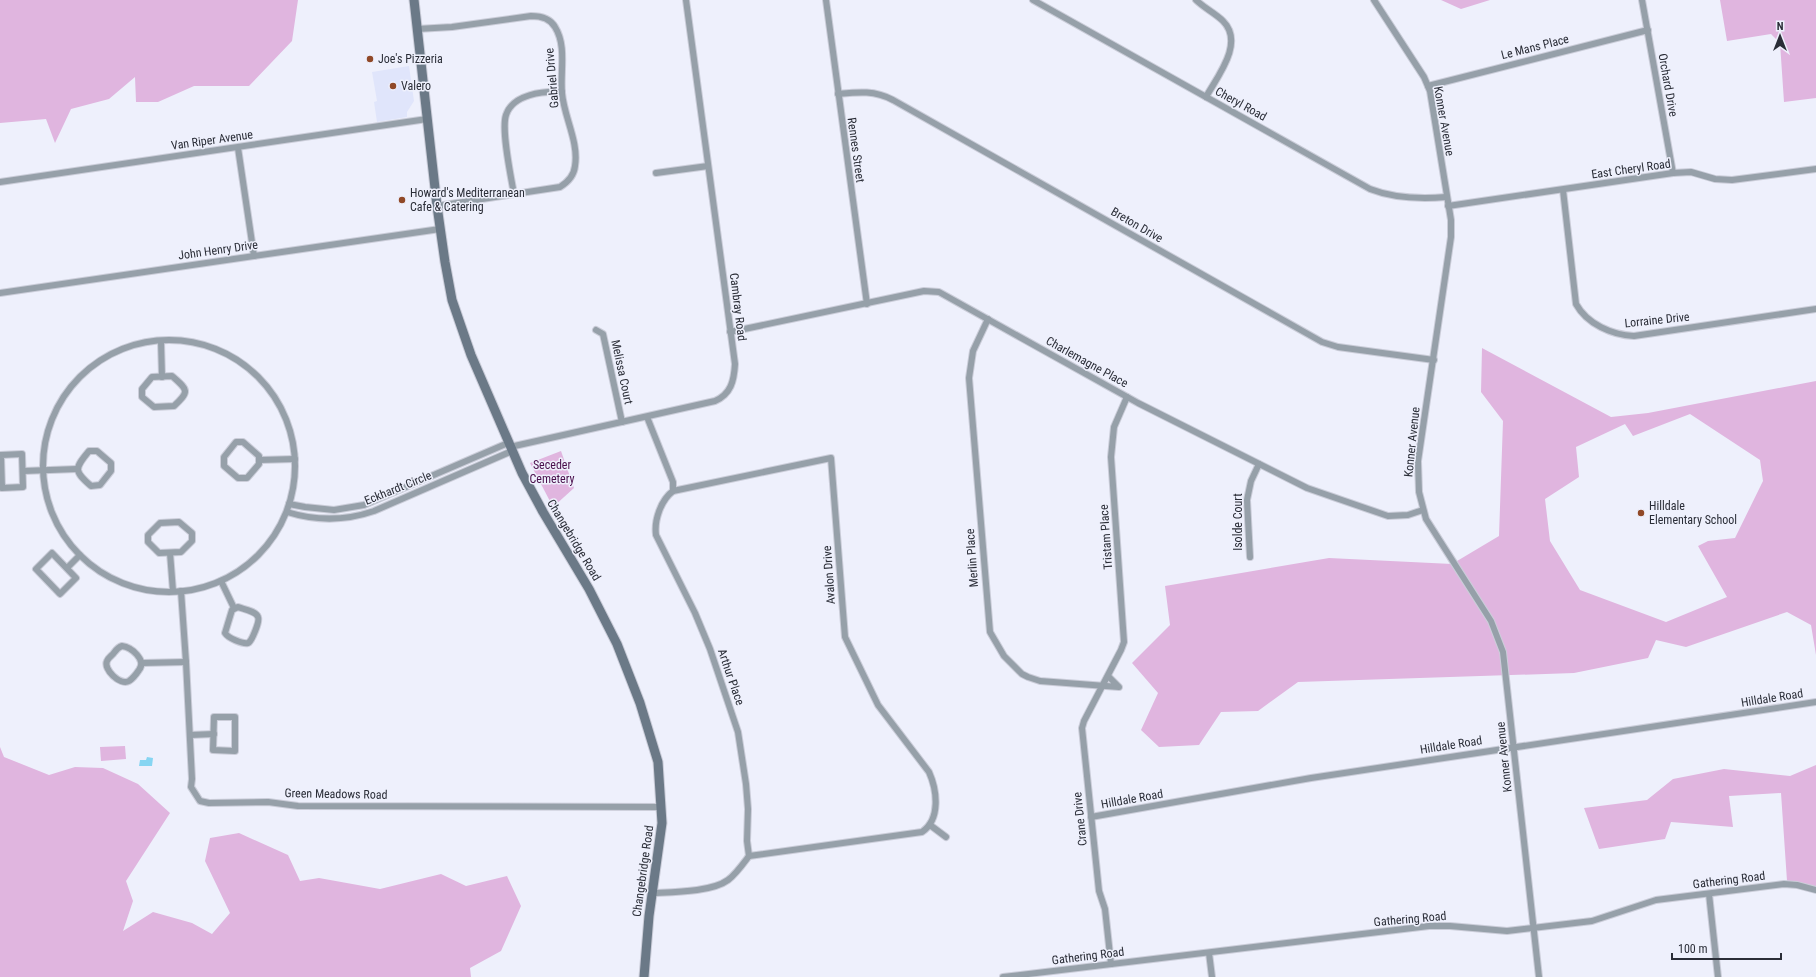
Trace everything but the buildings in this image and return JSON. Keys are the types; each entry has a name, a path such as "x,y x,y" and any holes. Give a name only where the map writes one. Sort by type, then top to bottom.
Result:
{"main road":[{"name":"Changebridge Road","path":"414,0 437,206 452,300 471,355 510,447 533,495 589,589 617,644 634,685 654,746 660,778 662,834 649,916 644,977"}],"street":[{"name":"Cambray Road","path":"510,447 715,401 728,393 735,374 686,0"},
{"name":"Rennes Street","path":"826,0 866,304"},
{"name":"Cheryl Road","path":"1033,0 1370,189 1384,194 1418,198 1446,197"},
{"path":"1196,0 1224,22 1231,37 1229,55 1206,97"},
{"name":"Konner Avenue","path":"1374,0 1428,86 1448,206 1451,236 1418,461 1419,492 1422,510 1426,519 1491,621 1499,638 1505,667 1539,977"},
{"name":"Orchard Drive","path":"1642,0 1673,173"},
{"name":"Gabriel Drive","path":"417,29 452,27 531,16 546,18 554,25 560,40 562,56 562,92 576,158 571,178 560,187 437,206"},
{"name":"Le Mans Place","path":"1428,86 1648,30"},
{"path":"514,194 505,131 505,120 508,111 518,100 527,96 547,92 562,92"},
{"name":"Breton Drive","path":"838,94 870,92 893,100 1322,342 1338,348 1434,360"},
{"name":"Van Riper Avenue","path":"0,182 427,119"},
{"path":"238,148 254,256"},
{"path":"656,173 708,166"},
{"name":"East Cheryl Road","path":"1448,206 1673,173 1691,172 1715,178 1732,180 1816,169"},
{"name":"Lorraine Drive","path":"1563,190 1576,304 1582,314 1614,334 1634,336 1816,309"},
{"name":"John Henry Drive","path":"0,293 440,229"},
{"name":"Charlemagne Place","path":"730,332 924,291 939,292 1127,397 1307,488 1388,516 1408,516 1422,510"},
{"name":"Merlin Place","path":"988,319 973,351 969,378 990,632 1004,656 1013,666 1028,677 1040,681 1118,687 1108,676"},
{"name":"Melissa Court","path":"596,330 603,334 622,422"},
{"path":"161,341 162,377"},
{"path":"161,341 186,342 210,347 226,354 253,372 272,393 286,419 292,440 295,459 295,473 287,512 278,530 263,549 249,564 222,581 195,589 181,591 144,590 116,580 102,573 80,555 61,530 52,513 45,489 43,470 46,439 50,425 56,411 72,386 82,375 107,357 134,345 161,341"},
{"path":"172,376 185,388 185,395 174,406 154,407 142,397 142,389 152,377 162,377 172,376"},
{"name":"Tristam Place","path":"1108,676 1124,642 1111,457 1114,427 1127,397"},
{"path":"646,417 670,472 673,482 673,491"},
{"path":"236,442 243,442 259,456 259,460 259,464 247,478 238,478 224,466 224,457 236,442"},
{"name":"Eckhardt Circle","path":"289,504 320,509 340,509 364,505 510,447"},
{"name":"Eckhardt Circle","path":"287,512 313,518 328,519 357,516 374,511 510,447"},
{"path":"98,450 111,463 111,471 100,485 91,486 78,475 77,469 78,463 89,451 98,450"},
{"path":"22,454 23,471 24,487 2,488 1,455 22,454"},
{"name":"Avalon Drive","path":"673,491 831,458 844,634 878,705 929,772 933,781 935,798 934,816 930,824"},
{"path":"259,460 295,459"},
{"name":"Isolde Court","path":"1250,557 1248,491 1259,464"},
{"path":"23,471 77,469"},
{"name":"Arthur Place","path":"673,491 658,515 656,535 695,613 712,656 738,732 746,784 748,809 747,841 749,856"},
{"path":"179,522 192,533 192,541 181,552 170,553 160,553 148,542 148,535 160,523 179,522"},
{"path":"52,553 67,568 76,578 60,594 36,569 52,553"},
{"path":"170,553 173,591"},
{"path":"67,568 80,555"},
{"path":"222,581 234,608 224,630 225,633 227,636 243,643 248,643 252,640 259,621 258,617 255,613 238,607 234,608"},
{"name":"Green Meadows Road","path":"181,591 190,735 191,787 200,801 268,802 298,806 662,807"},
{"path":"122,646 127,647 140,657 142,663 141,668 129,681 124,682 120,681 107,670 106,665 107,661 118,647 122,646"},
{"path":"142,663 186,662"},
{"name":"Crane Drive","path":"1108,676 1084,721 1082,728 1099,891 1106,917 1111,964"},
{"name":"Hilldale Road","path":"1091,817 1311,778 1816,702"},
{"path":"214,717 235,717 235,751 214,750 214,734 214,717"},
{"path":"190,735 214,734"},
{"path":"653,893 675,892 716,886 729,880 749,856 918,833 927,829 930,824 946,837"},
{"name":"Gathering Road","path":"1003,977 1429,926 1450,926 1507,931 1592,920 1656,900 1784,884 1797,885 1816,890"},
{"path":"1709,894 1718,977"},
{"path":"1208,953 1212,977"}],"shaded area":[{"name":"Valero","path":"409,66 414,101 407,112 407,117 377,122 374,102 377,101 372,72"}],"green space":[{"path":"0,0 298,0 292,41 249,86 194,86 158,102 136,102 135,77 109,99 71,109 55,143 46,119 0,123"},
{"path":"1441,0 1490,0 1461,9"},
{"path":"1720,0 1816,0 1816,98 1784,102 1780,43 1771,34 1727,41"},
{"path":"1482,348 1611,417 1648,413 1816,381 1816,655 1811,625 1787,612 1686,647 1656,640 1648,658 1574,673 1298,682 1258,711 1221,712 1199,745 1159,747 1141,730 1158,693 1132,663 1170,625 1165,586 1329,558 1452,564 1499,536 1503,421 1481,392","holes":["1690,414 1760,460 1763,481 1735,538 1708,541 1698,546 1727,597 1666,622 1580,590 1550,541 1545,499 1579,477 1576,447 1625,424 1633,436"]},
{"name":"Seceder Cemetery","path":"561,451 574,488 553,507 530,463"},
{"path":"125,746 126,759 101,761 100,747"},
{"path":"0,747 4,757 49,775 75,767 103,768 138,784 170,813 126,881 133,901 123,931 153,912 192,923 212,934 230,913 205,861 210,838 239,833 288,855 300,881 319,878 380,889 441,874 466,886 507,876 521,906 501,951 470,968 471,977 0,977"},
{"path":"1816,765 1816,887 1787,881 1781,793 1729,796 1733,827 1671,822 1665,839 1599,849 1584,808 1647,800 1673,779 1724,769 1790,776"}],"water":[{"path":"147,757 153,758 152,766 139,766 140,760 146,760"}],"place":[{"name":"Joe's Pizzeria","path":"370,59"},
{"name":"Valero","path":"393,86"},
{"name":"Howard's Mediterranean Cafe & Catering","path":"402,200"},
{"name":"Hilldale Elementary School","path":"1641,513"}]}
